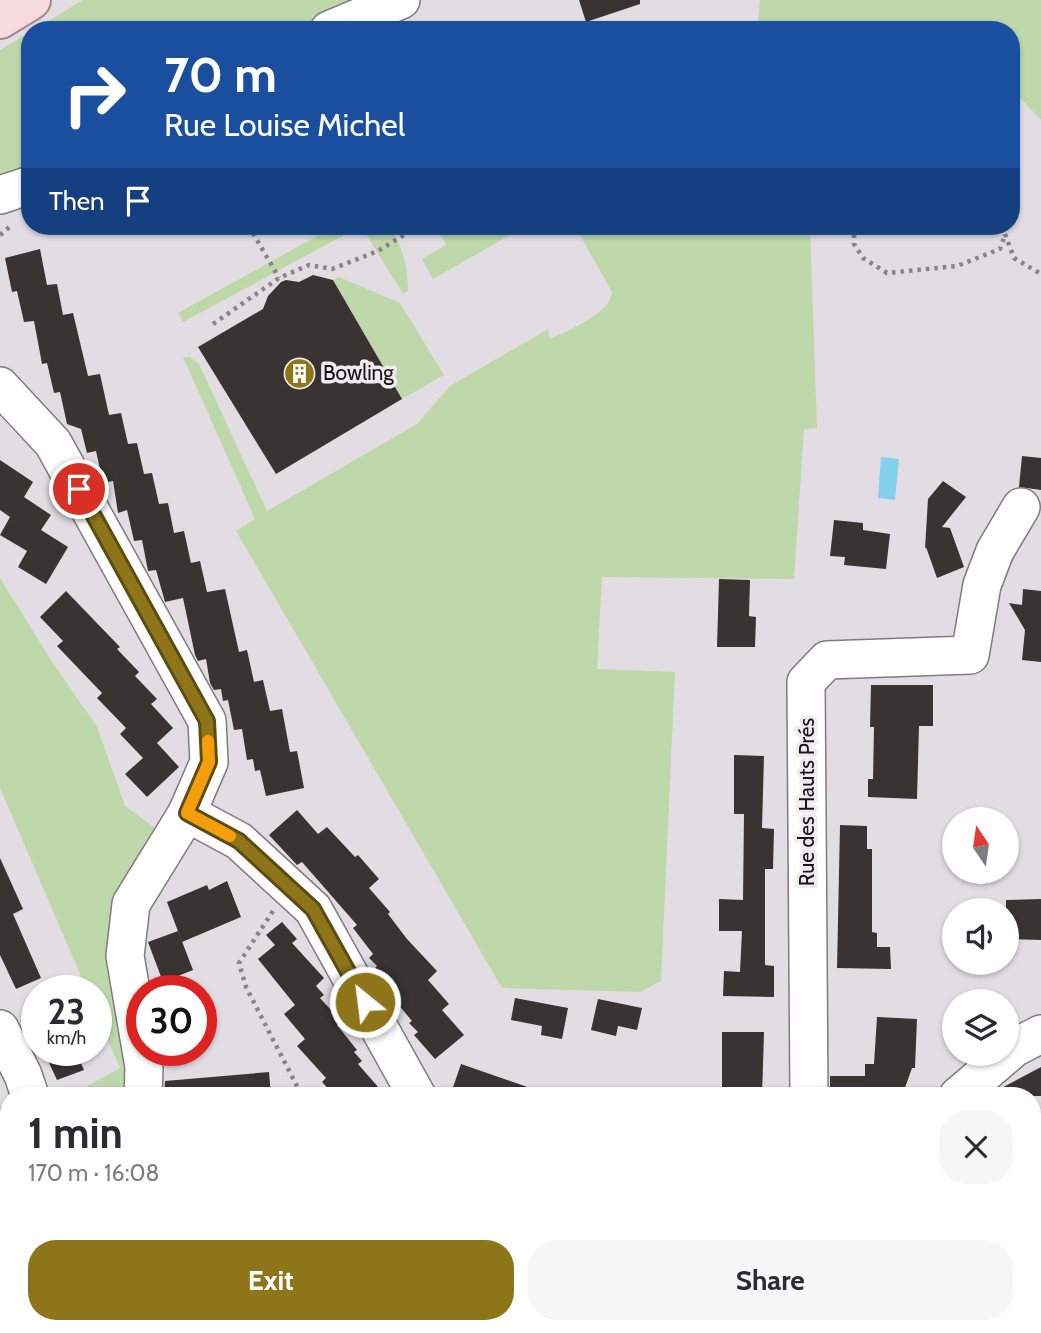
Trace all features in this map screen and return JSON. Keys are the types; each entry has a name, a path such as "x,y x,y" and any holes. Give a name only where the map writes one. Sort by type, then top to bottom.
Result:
{"main road":[{"path":"0,19 31,0"}],"street":[{"path":"351,21 401,0"},
{"path":"0,195 21,188"},
{"path":"0,386 53,443 207,721 209,762 187,813 131,904 125,956 144,1067 143,1087"},
{"path":"957,655 995,551 1021,507"},
{"path":"957,655 961,589"},
{"name":"Rue des Hauts Prés","path":"809,1087 806,682 827,660 957,655"},
{"path":"187,813 239,841 313,909 412,1087"},
{"path":"0,1030 27,1087"},
{"path":"968,1087 1014,1048 1041,1034"}],"path":[{"path":"254,235 279,278"},
{"path":"213,324 279,278 309,265 332,269 378,251 404,235"},
{"path":"854,235 855,244 863,258 887,273 957,266 1000,249 1005,235"},
{"path":"1005,235 1014,258 1041,274"},
{"path":"288,887 239,963 246,987 297,1087"}],"green space":[{"path":"83,0 367,0 312,21 49,21"},
{"path":"760,0 1041,0 1041,120 1020,98 1020,21 758,21"},
{"path":"21,37 21,168 0,176 0,50"},
{"path":"319,235 344,235 183,322 178,313"},
{"path":"367,235 394,235 404,257 407,273 408,291 403,294"},
{"path":"441,235 510,235 433,279 422,259 446,245"},
{"path":"580,235 810,235 817,428 804,429 794,579 602,577 597,669 675,672 661,981 640,992 502,988 236,531 255,519 183,357 190,357 199,364 267,511 417,424 450,386 548,329 550,339 597,314 610,300 612,292"},
{"path":"339,277 400,303 444,375 402,399 333,280"},
{"path":"0,578 97,727 125,806 159,831 113,905 129,1087 86,1087 120,1068 112,1049 112,975 81,975 0,788"}],"water":[{"path":"881,457 899,459 895,500 878,498"}],"building":[{"path":"579,0 640,0 640,4 586,21"},
{"path":"40,249 47,285 57,284 63,315 73,313 88,376 100,374 109,415 121,413 128,444 137,443 144,474 152,473 159,504 168,503 174,533 184,531 191,563 200,561 207,592 225,589 239,652 247,650 254,682 263,680 270,711 282,709 290,752 297,751 304,788 266,796 260,770 255,771 253,759 247,760 242,729 234,730 228,700 223,701 221,689 214,690 210,683 206,659 198,661 195,655 183,598 165,602 156,570 148,571 142,540 134,541 127,510 118,513 113,481 103,483 96,451 87,453 81,429 67,424 60,392 54,393 47,363 42,364 34,321 24,322 17,291 12,292 5,258"},
{"name":"Bowling","path":"313,275 333,280 402,399 276,474 198,347 263,309 268,296 281,282 299,282"},
{"path":"1022,456 1041,458 1041,490 1019,487"},
{"path":"0,460 33,482 24,497 51,515 41,530 68,547 46,584 18,567 27,551 0,535 10,517 0,510"},
{"path":"943,481 966,497 942,527 950,528 964,567 937,578 926,547 925,549 928,499"},
{"path":"834,520 863,523 863,530 890,534 886,569 844,565 845,557 830,556"},
{"path":"719,579 750,580 749,616 756,617 755,647 717,647"},
{"path":"1023,589 1041,591 1041,662 1022,660 1025,630 1009,603 1022,605"},
{"path":"66,591 120,647 117,649 139,672 135,676 157,699 151,704 173,728 157,743 179,767 147,797 125,774 143,758 120,734 126,728 97,698 102,693 57,646 63,641 40,617"},
{"path":"871,685 933,685 933,726 919,726 917,799 868,797 868,779 873,779 874,727 870,727"},
{"path":"734,755 764,756 762,828 774,829 773,869 765,869 765,965 774,966 774,997 723,996 724,971 740,972 742,931 719,931 719,899 743,900 744,814 734,814"},
{"path":"297,810 318,834 327,827 355,857 358,855 379,879 369,888 390,912 388,914 407,939 437,971 428,980 449,1004 442,1010 464,1035 435,1059 414,1035 418,1032 409,1023 412,1021 392,997 397,992 369,958 373,954 353,928 357,925 302,862 297,865 269,835"},
{"path":"840,825 867,826 867,849 872,849 872,932 877,933 877,947 890,947 891,969 837,968"},
{"path":"0,858 23,909 13,914 40,975 21,975 21,987 16,989 0,955"},
{"path":"227,881 241,917 182,942 167,902 207,885 209,890"},
{"path":"1041,899 1041,940 1019,939 1019,900"},
{"path":"282,922 297,939 292,943 324,978 316,986 324,995 320,998 341,1021 337,1025 357,1050 354,1052 362,1061 358,1064 378,1087 327,1087 322,1082 326,1078 297,1046 305,1039 284,1014 295,1005 258,959 275,945 266,935"},
{"path":"178,931 193,970 180,975 160,975 148,942"},
{"path":"515,998 568,1008 562,1039 541,1035 542,1026 511,1020"},
{"path":"598,999 642,1008 637,1030 618,1026 616,1036 591,1030"},
{"path":"877,1017 917,1019 915,1068 912,1068 905,1087 830,1087 830,1076 865,1076 865,1064 874,1064"},
{"path":"722,1032 764,1032 762,1087 722,1087"},
{"path":"461,1064 528,1087 453,1087"},
{"path":"50,1066 82,1066 84,1070 57,1080"},
{"path":"1041,1067 1041,1087 1004,1087"},
{"path":"269,1072 270,1087 165,1087 165,1081"}],"slow traffic":[{"path":"208,741 209,762 187,813 230,836"}],"place":[{"name":"Bowling","path":"300,373"}],"route":[{"path":"79,489 207,721 209,762 187,813 239,841 313,909 365,1002"}]}
